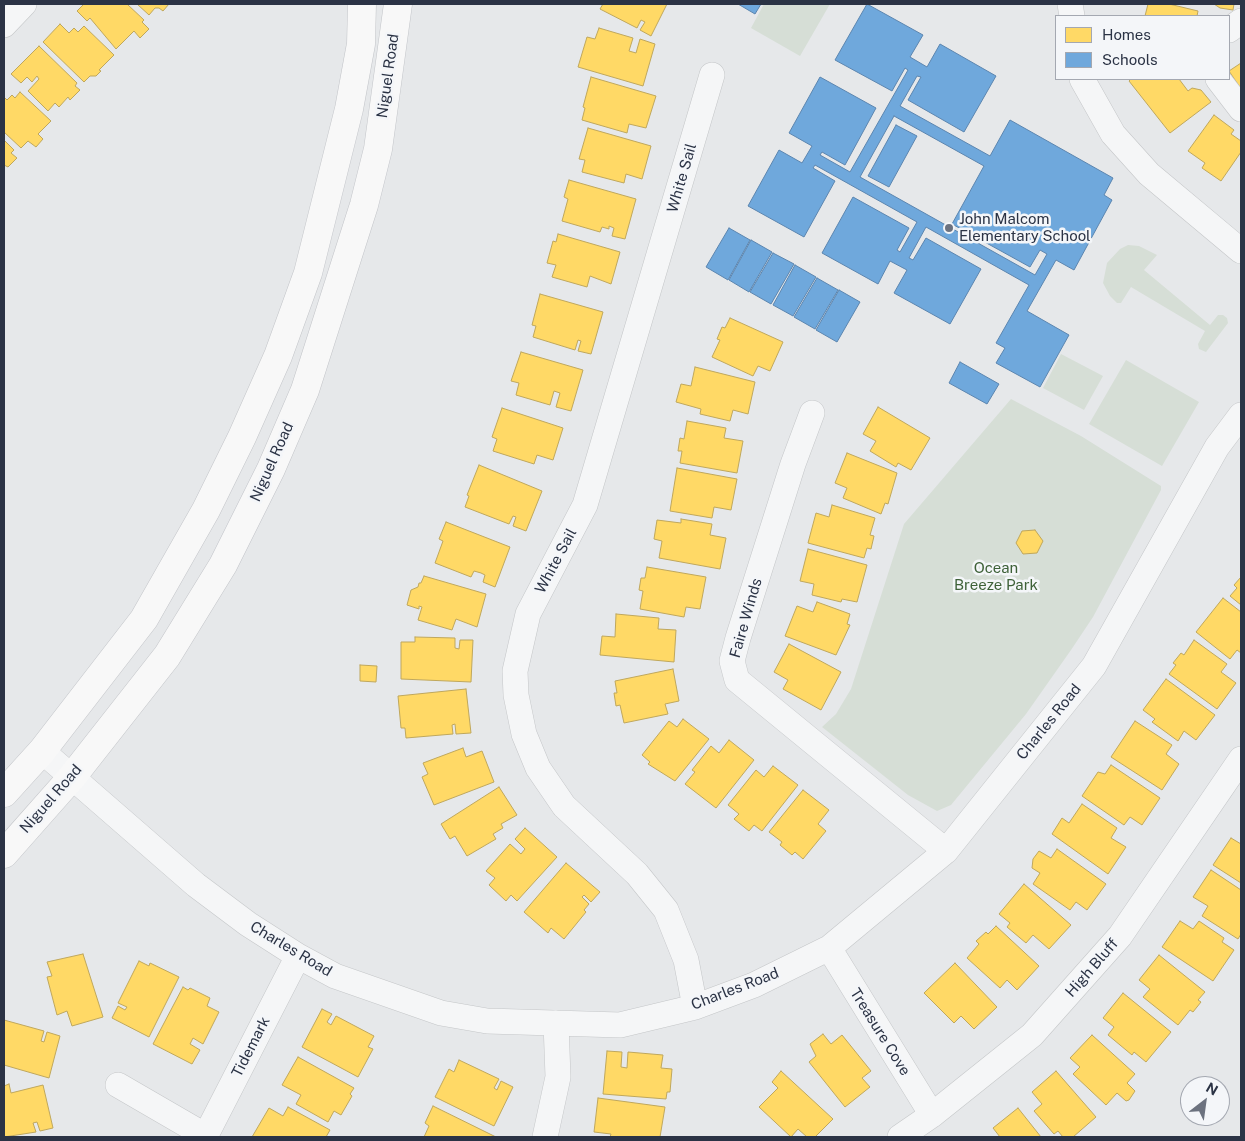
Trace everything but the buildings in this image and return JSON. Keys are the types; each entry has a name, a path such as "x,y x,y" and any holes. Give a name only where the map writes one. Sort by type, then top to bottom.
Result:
{"main road":[{"name":"Niguel Road","path":"4,793 42,751 144,620 206,510 242,437 278,356 308,273 349,109 361,44 362,4"},
{"name":"Niguel Road","path":"4,854 72,776 167,656 224,565 271,469 305,390 364,205 378,149 398,4"}],"street":[{"path":"4,25 24,4"},
{"path":"1230,29 1241,22"},
{"name":"White Sail","path":"695,1007 686,960 666,910 637,874 564,806 538,768 524,734 516,695 515,672 528,614 585,505 712,75"},
{"path":"1083,80 1113,134 1149,174 1241,251"},
{"path":"1219,80 1241,109"},
{"name":"Faire Winds","path":"812,413 793,464 738,638 732,661 737,680 946,851"},
{"name":"Charles Road","path":"42,751 196,885 248,924 298,956 335,976 441,1012 487,1021 620,1025 695,1007 754,985 829,948 946,851 1094,666 1218,447 1241,415"},
{"name":"High Bluff","path":"900,1137 932,1115 1032,1036 1120,936 1241,760"},
{"name":"Treasure Cove","path":"829,948 932,1115"},
{"name":"Tidemark","path":"206,1137 298,956"},
{"path":"545,1137 558,1076 556,1023"},
{"path":"118,1085 206,1137"}],"green space":[{"path":"764,4 830,4 800,56 751,28"},
{"path":"1128,245 1139,246 1157,255 1144,270 1210,325 1218,315 1223,315 1227,318 1228,323 1206,352 1199,349 1198,344 1205,331 1131,287 1121,303 1117,303 1110,296 1103,283 1107,263 1120,249"},
{"path":"1061,354 1103,376 1084,410 1043,388"},
{"path":"1126,360 1199,402 1162,466 1089,424"},
{"name":"Ocean Breeze Park","path":"1011,399 1081,436 1161,486 1161,490 1093,617 1071,650 1026,714 951,805 937,811 908,795 822,727 836,714 851,689 904,524"}],"place":[{"name":"John Malcom Elementary School","path":"949,228"}]}
